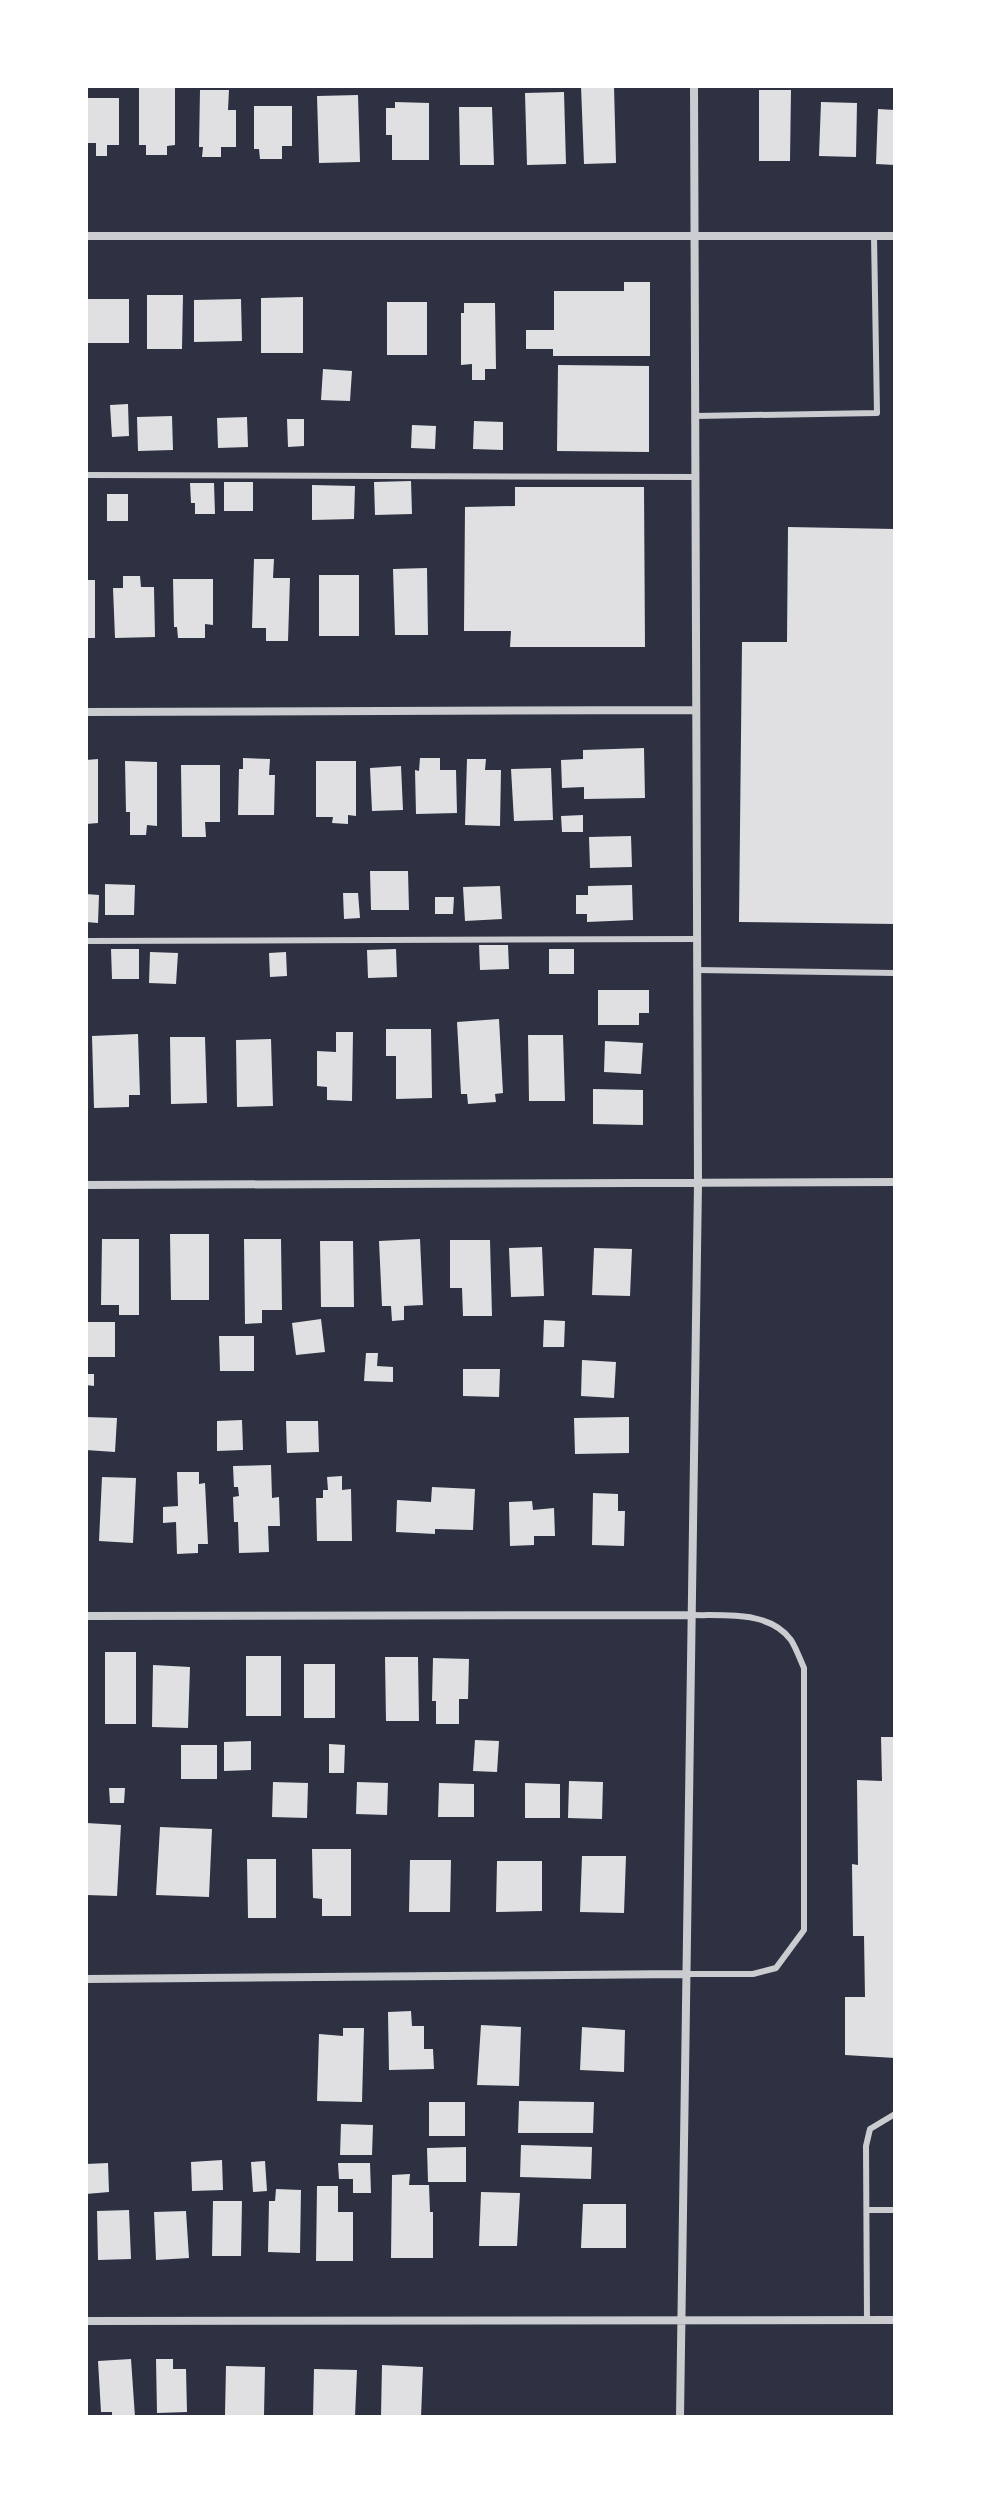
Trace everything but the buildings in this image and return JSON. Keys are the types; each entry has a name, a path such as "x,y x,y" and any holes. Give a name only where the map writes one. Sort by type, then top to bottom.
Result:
{"street":[{"path":"680,2417 698,1184 694,86"},
{"path":"86,236 895,236"},
{"path":"86,712 696,710"},
{"path":"86,1185 895,1182"},
{"path":"86,1616 691,1615"},
{"path":"86,1979 685,1974"},
{"path":"86,2321 895,2320"}],"lane":[{"path":"696,416 877,413 874,236"},
{"path":"86,475 696,477"},
{"path":"86,941 697,939"},
{"path":"697,970 895,973"},
{"path":"685,1974 753,1974 776,1968 804,1930 804,1668 790,1639 769,1622 743,1616 691,1615"},
{"path":"867,2320 866,2146 870,2129 895,2114"},
{"path":"867,2210 895,2210"}]}
